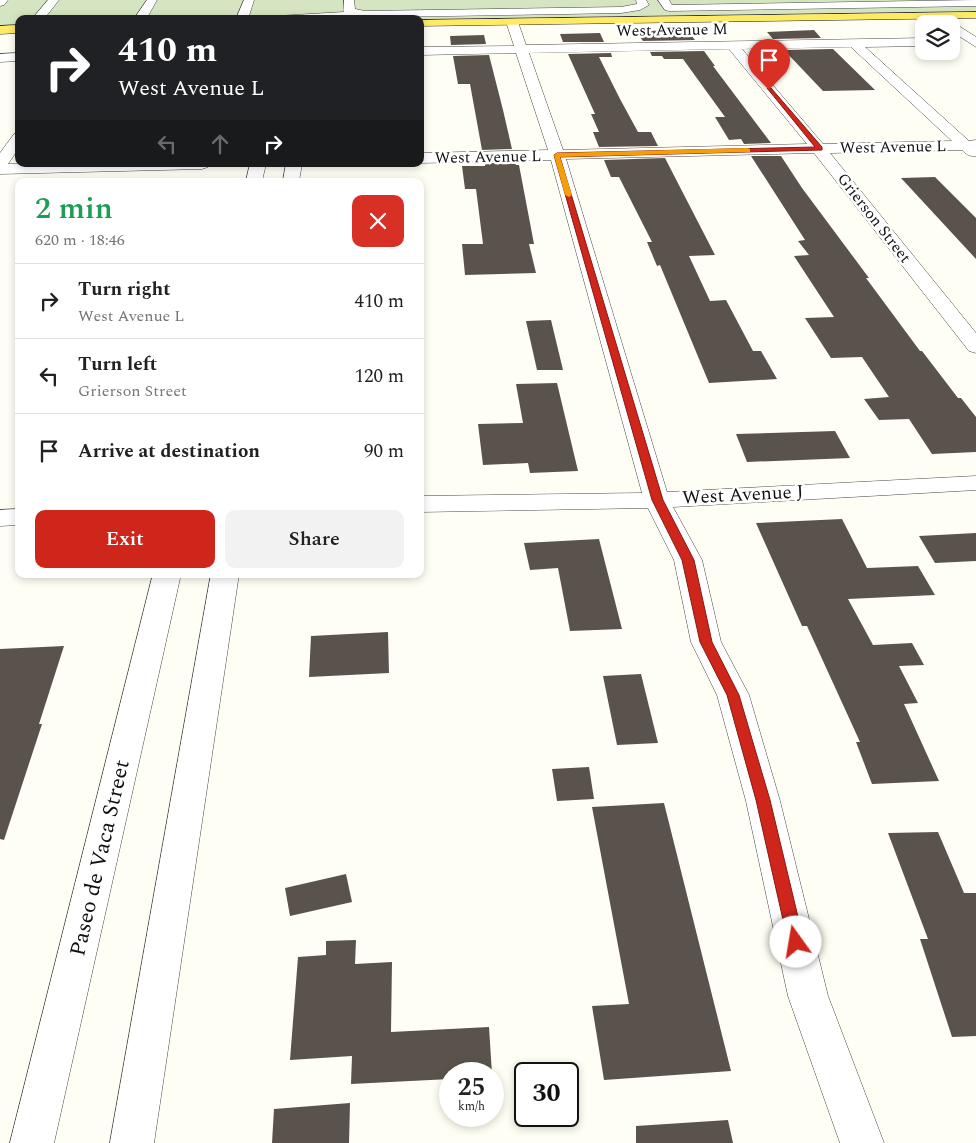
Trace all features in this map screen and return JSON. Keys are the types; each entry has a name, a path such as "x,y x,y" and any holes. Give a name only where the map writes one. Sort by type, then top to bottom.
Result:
{"main road":[{"path":"424,24 915,15"},
{"path":"960,15 976,15"},
{"path":"0,30 15,29"}],"street":[{"path":"0,3 3,0"},
{"path":"41,15 54,0"},
{"path":"143,15 152,0"},
{"path":"243,15 249,0"},
{"path":"349,0 348,11 355,13"},
{"path":"344,15 355,13 622,10 640,7 643,5 641,0"},
{"path":"663,0 669,8 976,1"},
{"path":"826,3 842,17"},
{"path":"512,22 557,155 658,500 688,560 706,642 733,695 763,800 808,996 862,1143"},
{"path":"960,31 975,42"},
{"name":"West Avenue M","path":"424,50 915,42"},
{"path":"960,42 975,42"},
{"path":"854,44 972,149"},
{"name":"Grierson Street","path":"732,45 819,149 976,348"},
{"path":"0,58 15,57"},
{"path":"0,164 15,143"},
{"name":"West Avenue L","path":"424,158 819,149 972,149"},
{"path":"0,169 81,167"},
{"name":"West Avenue J","path":"424,504 658,500 976,483"},
{"path":"0,518 15,517"},
{"name":"Paseo de Vaca Street","path":"32,1143 167,578"},
{"path":"132,1143 224,578"}],"green space":[{"path":"0,0 976,0 976,11 424,19 424,15 15,15 15,26 0,26"}],"building":[{"path":"687,30 695,40 643,41 637,33 644,33 642,31"},
{"path":"814,30 821,38 773,39 767,32"},
{"path":"600,33 604,42 563,42 560,34"},
{"path":"484,35 486,44 451,45 450,36"},
{"path":"833,49 875,90 823,91 784,50"},
{"path":"704,51 715,66 713,66 771,143 744,144 741,139 729,140 715,117 725,117 683,59 664,59 662,56 652,56 650,52"},
{"path":"611,53 612,57 599,57 620,99 638,132 651,132 658,146 599,147 593,132 599,132 591,114 595,114 568,54"},
{"path":"489,55 512,149 482,150 470,84 458,84 453,56"},
{"path":"751,156 781,156 802,188 869,278 866,278 920,351 922,351 958,398 961,398 976,417 976,452 932,454 909,419 879,420 864,399 889,397 862,357 831,358 805,318 834,317 794,256 809,255 798,241 805,240"},
{"path":"665,158 715,255 689,256 710,301 726,300 753,351 761,351 777,379 709,383 660,265 657,266 647,242 652,242 619,177 611,177 604,160"},
{"path":"485,163 515,163 519,165 534,244 529,244 536,273 465,275 462,244 483,244 476,189 465,189 462,166 485,166"},
{"path":"935,177 976,218 976,259 901,178"},
{"path":"551,320 563,370 537,370 526,321"},
{"path":"557,383 578,471 530,473 528,463 483,465 478,424 523,423 516,384"},
{"path":"835,431 850,458 747,462 736,434"},
{"path":"842,519 867,568 918,566 935,595 848,599 873,645 912,643 924,665 899,666 918,703 904,704 939,781 872,784 856,742 860,742 807,626 802,626 756,523"},
{"path":"976,533 976,561 935,563 919,536"},
{"path":"599,539 622,629 570,631 558,568 530,570 524,543"},
{"path":"388,632 389,673 309,677 311,636"},
{"path":"64,646 39,724 42,724 4,840 0,839 0,649"},
{"path":"641,674 658,743 617,745 603,676"},
{"path":"589,767 594,799 557,801 552,769"},
{"path":"664,803 731,1071 604,1080 592,1006 629,1004 592,807"},
{"path":"938,832 964,893 976,893 976,1036 952,1037 920,939 928,939 888,833"},
{"path":"346,874 352,902 290,916 285,888"},
{"path":"356,940 355,964 392,962 391,1032 489,1027 491,1062 439,1062 439,1080 351,1084 352,1056 290,1060 298,957 326,955 326,941"},
{"path":"350,1103 349,1143 272,1143 274,1109"},
{"path":"728,1120 733,1143 636,1143 636,1126"}],"slow traffic":[{"path":"569,195 557,155 748,150"}],"route":[{"path":"769,90 819,149 557,155 658,500 688,560 706,642 733,695 763,800 796,942"}]}
